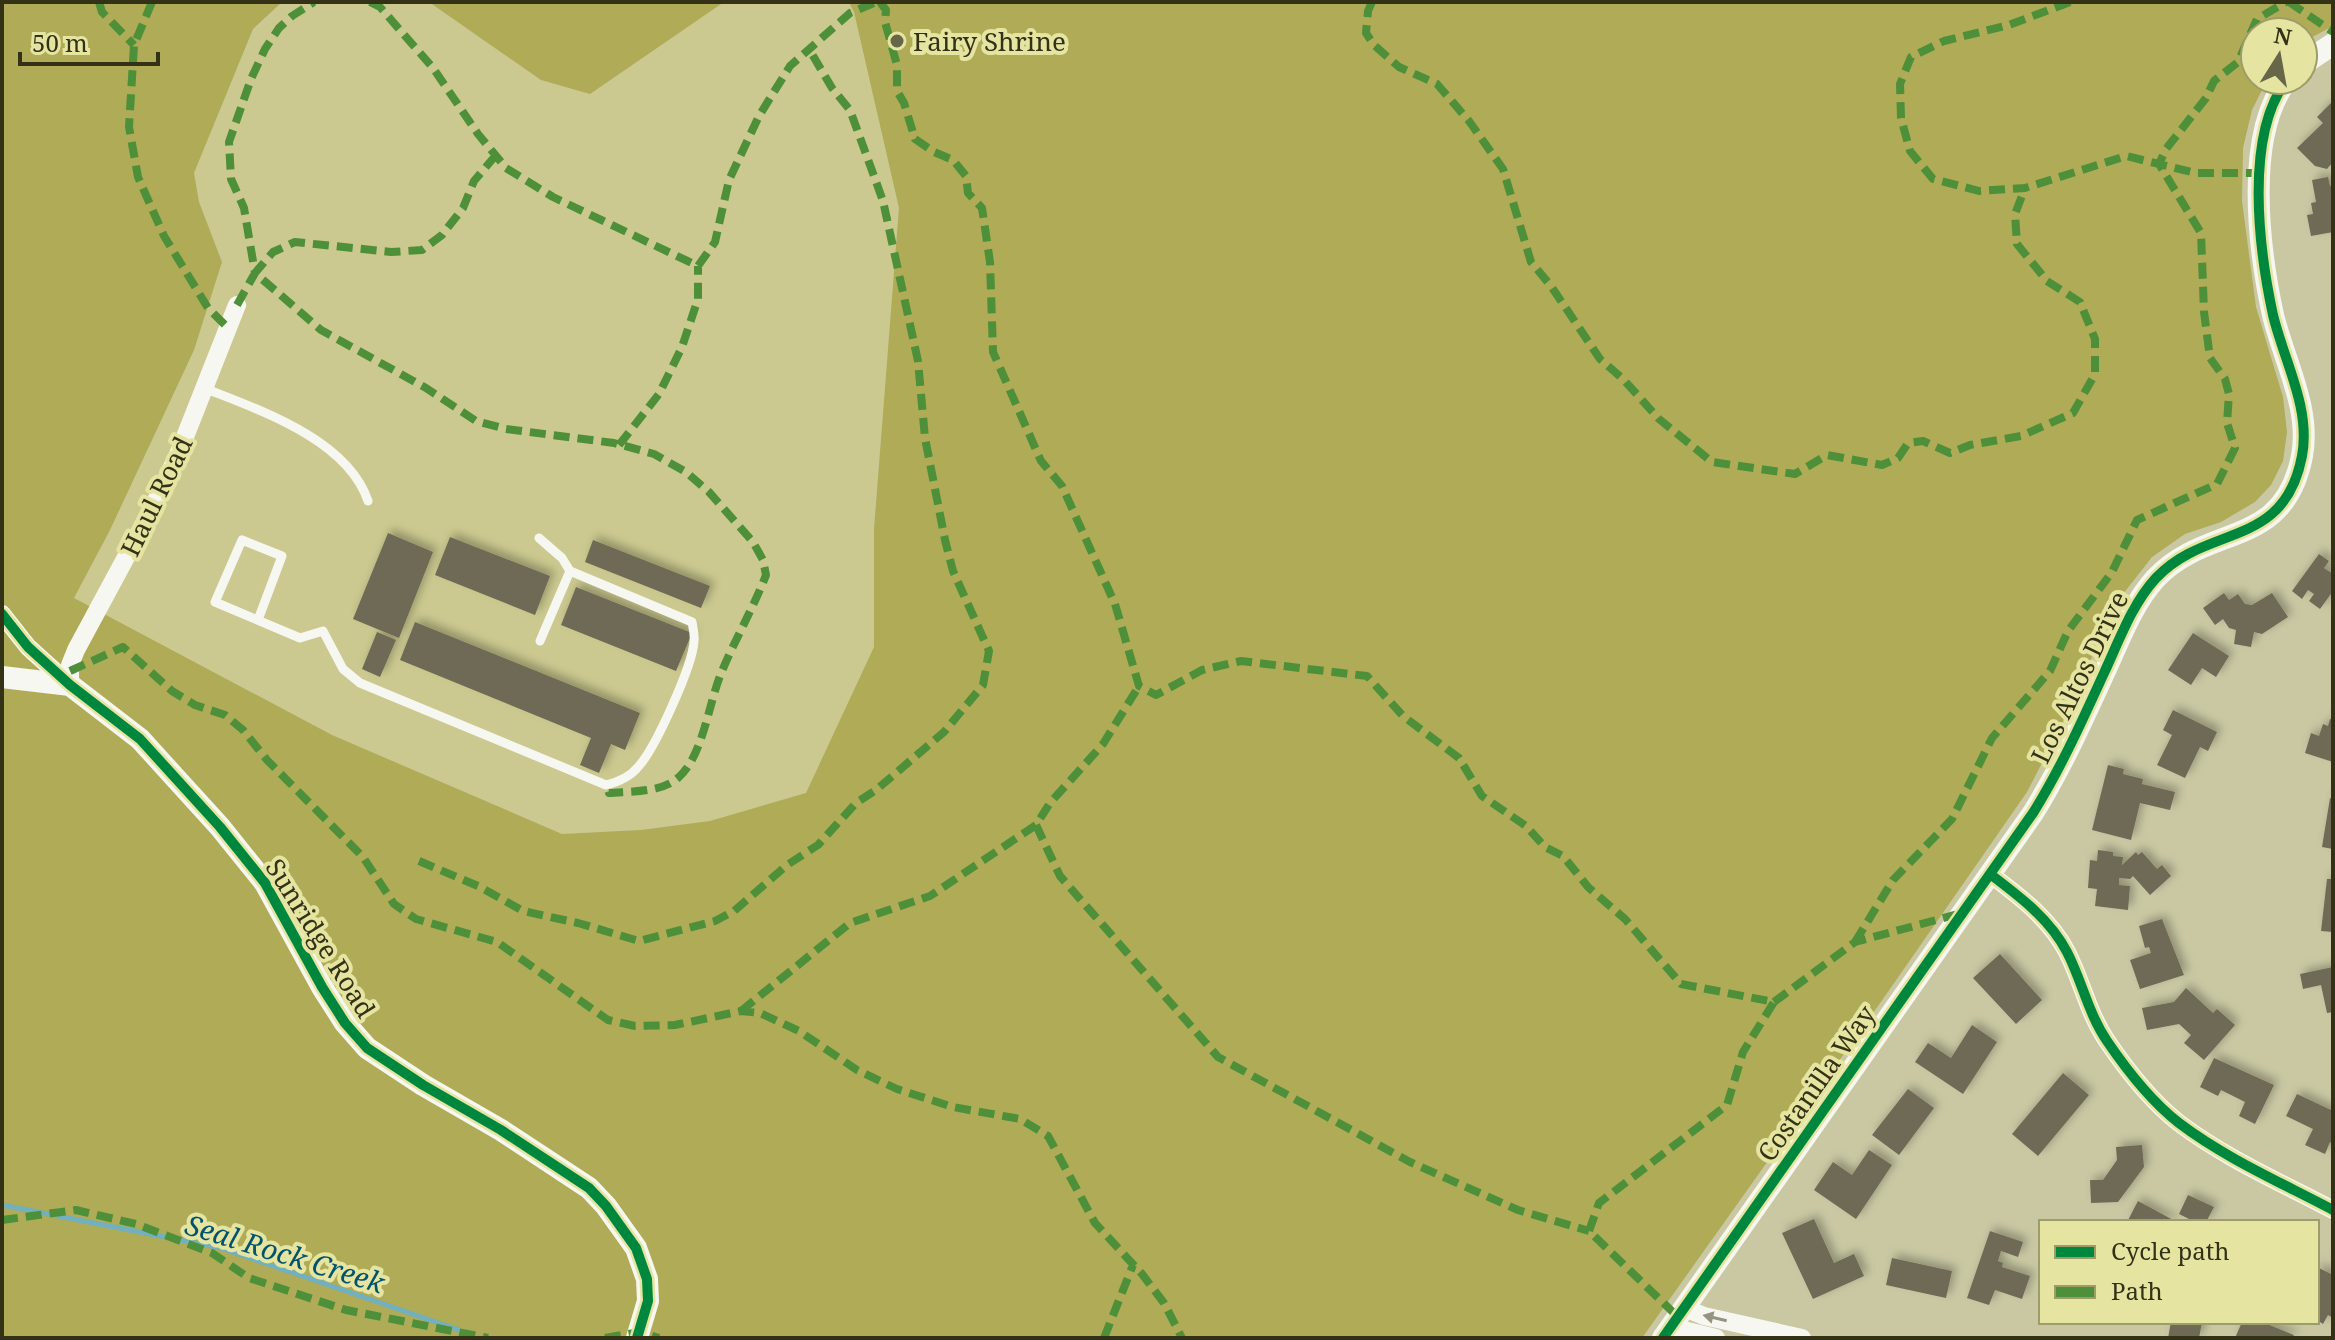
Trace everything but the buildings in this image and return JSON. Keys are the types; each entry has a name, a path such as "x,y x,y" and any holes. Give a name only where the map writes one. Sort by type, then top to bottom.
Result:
{"street":[{"name":"Los Altos Drive","path":"1990,874 2061,768 2123,631 2145,591 2184,556 2200,547 2249,531 2264,522 2290,491 2297,473 2304,437 2302,415 2273,316 2258,173 2261,142 2275,96"},
{"name":"Haul Road","path":"70,685 70,665 76,650 159,496 237,305"},
{"name":"Sunridge Road","path":"2,614 28,647 70,685 140,739 220,827 265,883 322,987 345,1023 367,1048 589,1188 606,1206 636,1248 647,1279 645,1320 637,1338"},
{"path":"2,677 70,685"},
{"path":"1990,874 2022,899 2049,926 2067,951 2094,1020 2108,1043 2156,1102 2197,1135 2333,1210"},
{"name":"Costanilla Way","path":"1674,1323 1990,874"},
{"path":"1674,1323 1704,1316 1802,1338"},
{"path":"1674,1323 1716,1338"}],"lane":[{"path":"204,388 278,418 320,443 345,466 364,490 368,501"},
{"path":"258,620 282,556 242,540 215,602 300,638 323,631 343,669 360,683 606,785 618,782 637,769 656,742 688,666 695,639 692,622 570,571 562,558 539,538"},
{"path":"540,641 570,571"}],"shaded area":[{"path":"2,2 282,2 253,29 194,173 199,202 222,262 194,350 110,530 74,598 332,735 562,834 641,830 710,821 806,793 874,647 874,529 899,208 854,12 849,2 2333,2 2333,26 2319,33 2319,16 2239,16 2239,96 2259,96 2252,110 2243,148 2242,201 2256,307 2283,397 2287,432 2283,461 2271,485 2255,502 2221,522 2185,534 2152,557 2116,603 2063,722 2027,792 1642,1338 2,1338"},
{"path":"282,2 429,2 590,94 724,2 849,2 854,12 899,208 874,529 874,647 806,793 710,821 641,830 562,834 332,735 74,598 110,530 194,350 222,262 199,202 194,173 253,29"},
{"path":"429,2 724,2 590,94 541,80"}],"waterway":[{"name":"Seal Rock Creek","path":"2,1205 221,1248 459,1330"}],"marked path":[{"path":"99,2 102,12 134,45"},
{"path":"152,2 134,45 129,127 138,177 164,236 208,308 227,327"},
{"path":"237,305 255,273 244,208 231,179 229,142 265,49 279,28 314,2"},
{"path":"370,2 380,7 433,68 478,134 506,168 553,197 698,266 715,242 729,180 759,116 790,66 850,13 876,2"},
{"path":"880,2 886,10 885,22 897,65 897,91 915,139 953,160 966,176 968,193 982,208 990,262 993,352 1041,461 1062,486 1115,604 1139,686 1156,695 1202,670 1241,661 1367,676 1403,716 1459,758 1482,796 1526,826 1545,847 1563,856 1588,887 1625,919 1681,984 1774,1002 1743,1052 1727,1105 1599,1203 1589,1231 1678,1317"},
{"path":"1372,2 1366,33 1374,45 1399,67 1437,84 1469,121 1503,169 1531,262 1600,359 1659,419 1712,462 1795,474 1827,455 1882,465 1898,458 1908,443 1923,441 1950,453 1970,445 2021,436 2073,413 2095,374 2095,339 2080,302 2047,281 2017,244 2015,214 2025,188"},
{"path":"2070,2 2009,25 1944,41 1911,57 1900,84 1901,118 1910,151 1933,179 1979,191 2025,188 2126,156 2196,173 2258,173"},
{"path":"1855,942 1893,880 1952,819 1992,738 2050,671 2068,631 2112,572 2137,520 2217,484 2235,448 2227,423 2229,394 2225,379 2210,358 2204,312 2201,233 2159,164 2166,149 2206,98 2214,81 2238,62 2257,19 2286,2"},
{"path":"2289,2 2333,32"},
{"path":"419,861 478,886 523,911 639,941 715,921 734,911 787,865 818,845 856,803 876,790 944,732 983,685 989,651 953,571 945,540 925,438 918,361 883,201 850,110 832,88 809,49"},
{"path":"496,155 474,181 463,208 442,235 422,250 391,252 295,242 273,252 255,273 321,330 426,388 476,421 506,429 614,443 654,454 686,472 709,492 753,542 763,560 766,575 720,676 694,757 679,777 655,789 609,793 606,785"},
{"path":"619,445 659,394 682,347 698,299 698,266"},
{"path":"70,671 123,647 172,691 195,705 225,715 243,730 267,760 363,857 394,904 416,919 497,942 608,1020 635,1026 675,1025 741,1011 760,1013 799,1031 857,1070 897,1089 953,1107 1020,1119 1048,1136 1095,1223 1164,1303 1182,1338"},
{"path":"741,1011 850,923 930,896 1036,825 1050,803 1103,744 1139,686"},
{"path":"1036,825 1060,876 1218,1057 1410,1162 1518,1210 1589,1231"},
{"path":"1774,1002 1855,942 1962,913"},
{"path":"2,1220 76,1210 136,1224 212,1253 249,1278 346,1310 488,1338"},
{"path":"1104,1338 1133,1265"},
{"path":"605,1338 640,1332 659,1338"}],"cycle path":[{"path":"1663,1338 2033,813 2071,744 2127,623 2147,588 2176,561 2262,521 2279,507 2293,486 2302,456 2303,420 2273,315 2260,227 2260,161 2265,131 2277,96"},
{"path":"2,614 28,647 70,685 140,739 220,827 265,883 322,987 345,1023 367,1048 589,1188 606,1206 636,1248 647,1279 648,1301 637,1338"},
{"path":"1990,874 2052,929 2072,963 2100,1030 2131,1074 2159,1105 2215,1148 2333,1210"}],"place":[{"name":"Fairy Shrine","path":"897,41"}]}
